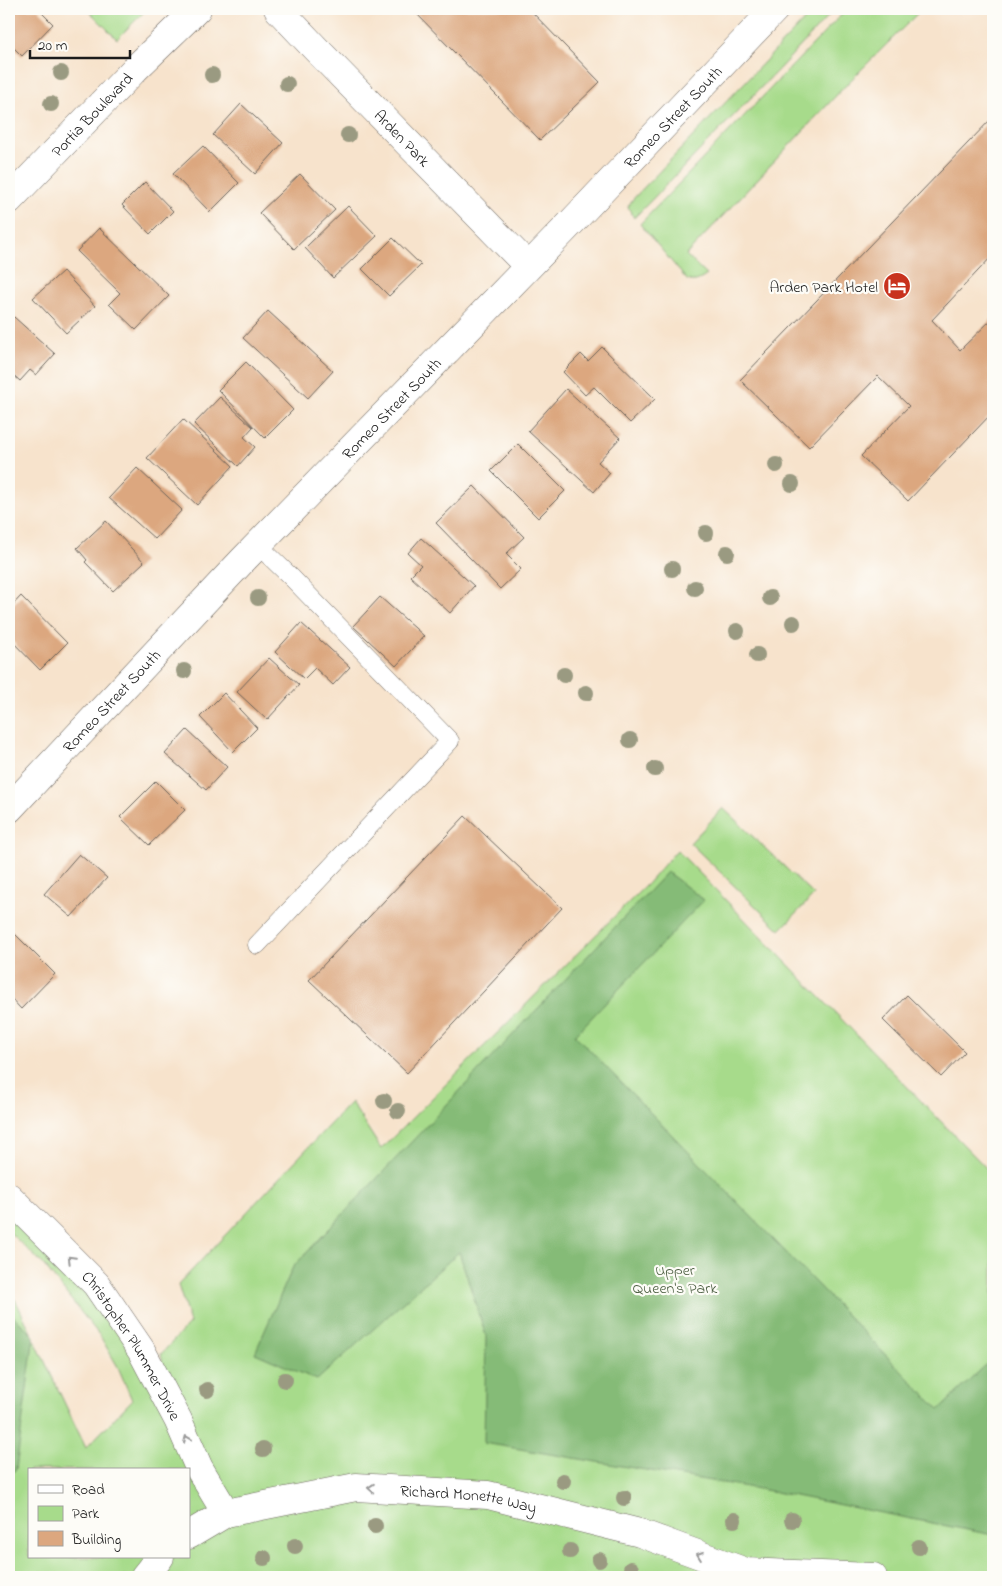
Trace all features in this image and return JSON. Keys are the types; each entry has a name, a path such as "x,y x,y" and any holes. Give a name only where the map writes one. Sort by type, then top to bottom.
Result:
{"street":[{"name":"Portia Boulevard","path":"9,200 135,69 196,9"},
{"name":"Arden Park","path":"278,9 528,266"},
{"name":"Romeo Street South","path":"9,809 258,545 571,223 775,9"},
{"name":"Christopher Plummer Drive","path":"9,1197 96,1284 141,1350 178,1420 199,1468 226,1513"},
{"name":"Richard Monette Way","path":"190,1534 226,1513 356,1487 488,1494 640,1533 749,1574 873,1577"},
{"path":"144,1577 159,1558"}],"lane":[{"path":"257,945 450,741 258,545"}],"green space":[{"path":"89,9 145,9 146,10 117,39"},
{"path":"815,9 835,9 634,218 628,207 632,200"},
{"path":"847,9 922,9 849,82 686,255 707,275 693,281 687,280 640,224"},
{"path":"723,808 814,895 780,930 690,843"},
{"name":"Upper Queen's Park","path":"677,850 993,1175 993,1577 9,1577 9,1293 16,1301 86,1448 132,1400 118,1367 100,1336 42,1263 9,1232 9,1207 163,1364 161,1354 190,1323 178,1285 351,1102 381,1149 648,883"},
{"path":"667,872 704,900 575,1035 939,1410 993,1358 993,1535 765,1490 484,1443 486,1336 459,1252 317,1380 255,1353 293,1267"},
{"path":"9,1312 34,1336 16,1469 9,1476"}],"building":[{"path":"9,9 38,9 53,24 22,56 9,43"},
{"path":"412,9 529,9 600,82 540,140"},
{"path":"241,104 283,143 255,174 213,135"},
{"name":"Arden Park Hotel","path":"993,117 993,255 932,320 960,350 993,318 993,412 908,501 861,456 909,406 878,376 809,447 740,380"},
{"path":"203,146 239,183 210,212 173,174"},
{"path":"300,174 335,210 294,249 259,213"},
{"path":"145,182 173,211 150,234 122,205"},
{"path":"348,206 377,236 333,278 305,248"},
{"path":"99,228 169,296 136,330 109,304 120,293 77,251"},
{"path":"393,238 421,265 389,296 362,269"},
{"path":"63,271 95,306 66,333 33,298"},
{"path":"268,311 333,371 308,398 243,338"},
{"path":"14,317 55,354 36,375 30,370 20,381 9,371 9,322"},
{"path":"602,347 655,399 630,423 594,387 585,395 563,372 581,354 588,361"},
{"path":"246,362 293,410 265,438 218,390"},
{"path":"566,389 620,438 598,462 610,473 594,492 528,431"},
{"path":"220,397 253,427 244,437 255,447 238,466 194,424"},
{"path":"183,419 233,466 197,505 147,458"},
{"path":"518,444 565,491 538,518 491,471"},
{"path":"137,468 182,510 155,539 109,498"},
{"path":"474,486 524,537 506,554 521,569 500,589 436,523"},
{"path":"106,521 144,562 113,591 85,562 87,560 77,548"},
{"path":"421,538 474,586 450,613 410,576 421,565 408,553"},
{"path":"21,596 67,643 40,670 9,638 9,609"},
{"path":"380,597 424,636 396,666 353,626"},
{"path":"301,623 350,667 333,685 315,668 304,679 275,652"},
{"path":"269,658 299,685 267,720 237,692"},
{"path":"224,693 257,728 233,752 200,717"},
{"path":"187,730 227,767 206,790 165,754"},
{"path":"156,781 185,810 149,845 120,817"},
{"path":"465,816 562,908 407,1073 309,980"},
{"path":"79,854 107,878 71,917 44,894"},
{"path":"12,931 55,974 21,1009 9,996 9,935"},
{"path":"907,995 965,1052 941,1077 883,1020"}],"place":[{"name":"Arden Park Hotel","path":"897,286"}]}
